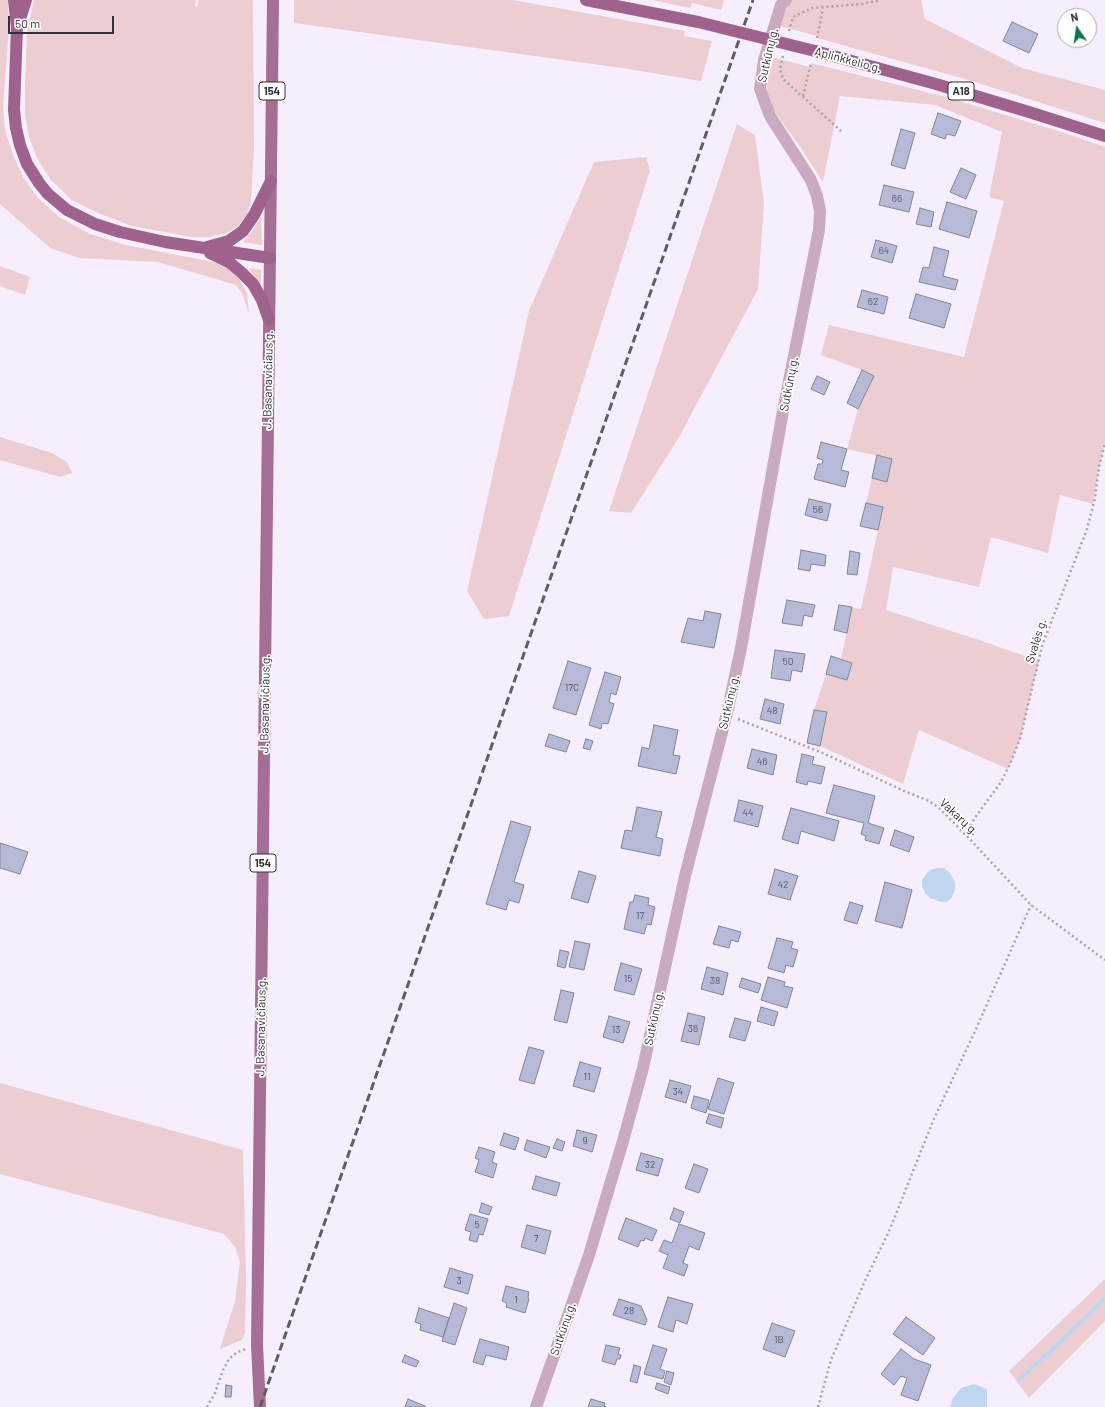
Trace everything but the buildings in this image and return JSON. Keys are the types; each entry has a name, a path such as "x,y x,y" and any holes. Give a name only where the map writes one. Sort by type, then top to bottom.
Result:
{"highway":[{"path":"14,0 18,27"},
{"path":"26,0 18,27 14,82 14,110 16,128 27,164 48,194 67,210 95,224 128,234 165,242 270,258"},
{"name":"Aplinkkelio g.","path":"586,0 698,22 815,51 943,86 1105,136"},
{"path":"202,248 229,241 243,231 254,215 270,181"},
{"path":"202,248 229,262 253,284 262,300 269,320"}],"main road":[{"name":"J. Basanavičiaus g.","path":"260,1407 257,1345 273,0"}],"street":[{"name":"Sutkūnų g.","path":"536,1407 589,1255 623,1142 643,1068 685,876 727,714 741,648 783,410 819,230 820,211 811,180 770,116 760,89 764,60 781,5 786,0"}],"path":[{"path":"802,96 815,51 823,8"},
{"name":"Svalės g.","path":"966,835 974,819 1000,782 1011,762 1020,739 1042,646 1087,529 1095,498 1099,467 1105,443"},
{"name":"Vakarų g.","path":"727,714 825,754 904,792 927,800 938,808 966,835 1031,904 1105,960"},
{"path":"818,1407 831,1360 864,1283 890,1229 933,1121 976,1029 1031,904"},
{"path":"207,1407 215,1393 223,1370 229,1359 236,1353 257,1345"}],"shaded area":[{"path":"0,0 8,0 9,27 3,108 5,130 13,155 23,177 38,198 59,217 90,234 126,245 224,265 236,274 247,293 249,314 242,293 236,285 158,262 79,258 50,248 0,204"},
{"path":"34,0 196,0 195,6 197,7 199,0 253,0 254,148 251,202 247,214 237,227 226,233 209,237 192,237 132,226 98,213 72,200 51,180 37,158 29,137 25,115 27,32"},
{"path":"294,0 513,0 685,31 684,36 712,41 701,81 622,68 294,23"},
{"path":"652,0 724,0 721,10 692,3 690,8"},
{"path":"791,0 921,0 925,19 1022,68 1105,90 1105,123 965,79 817,38 817,36 780,26"},
{"path":"772,57 810,67 811,63 946,97 1065,133 1105,147 1105,443 1099,467 1093,504 1060,495 1048,553 991,537 979,587 893,567 886,610 1039,661 1020,739 1008,769 919,730 903,784 820,746 827,713 814,710 826,674 847,680 852,663 841,659 852,608 861,609 883,507 866,503 872,478 887,481 892,459 847,449 858,409 862,370 821,355 829,325 964,357 1004,201 989,197 1002,132 935,105 840,96 823,182 799,145 772,108 767,90"},
{"path":"737,124 755,135 764,203 758,289 678,439 631,513 609,511"},
{"path":"646,157 650,170 509,616 484,619 467,591 529,311 594,162"},
{"path":"261,216 262,245 243,242 254,229"},
{"path":"0,266 30,277 25,295 0,286"},
{"path":"249,268 261,270 261,288 255,277"},
{"path":"0,437 52,453 67,462 72,473 60,477 0,460"},
{"path":"0,1083 243,1150 246,1280 245,1333 242,1340 220,1349 235,1301 240,1262 235,1247 224,1234 0,1174"},
{"path":"1105,1279 1105,1321 1029,1398 1009,1371"}],"water":[{"path":"944,868 950,873 955,882 955,890 951,899 946,902 941,902 930,898 925,893 922,886 922,880 927,873 932,869"},
{"path":"974,1384 987,1389 987,1407 950,1407 953,1398 961,1388"}],"waterway":[{"path":"1019,1380 1105,1299"}],"railway":[{"path":"260,1407 753,0"}]}
